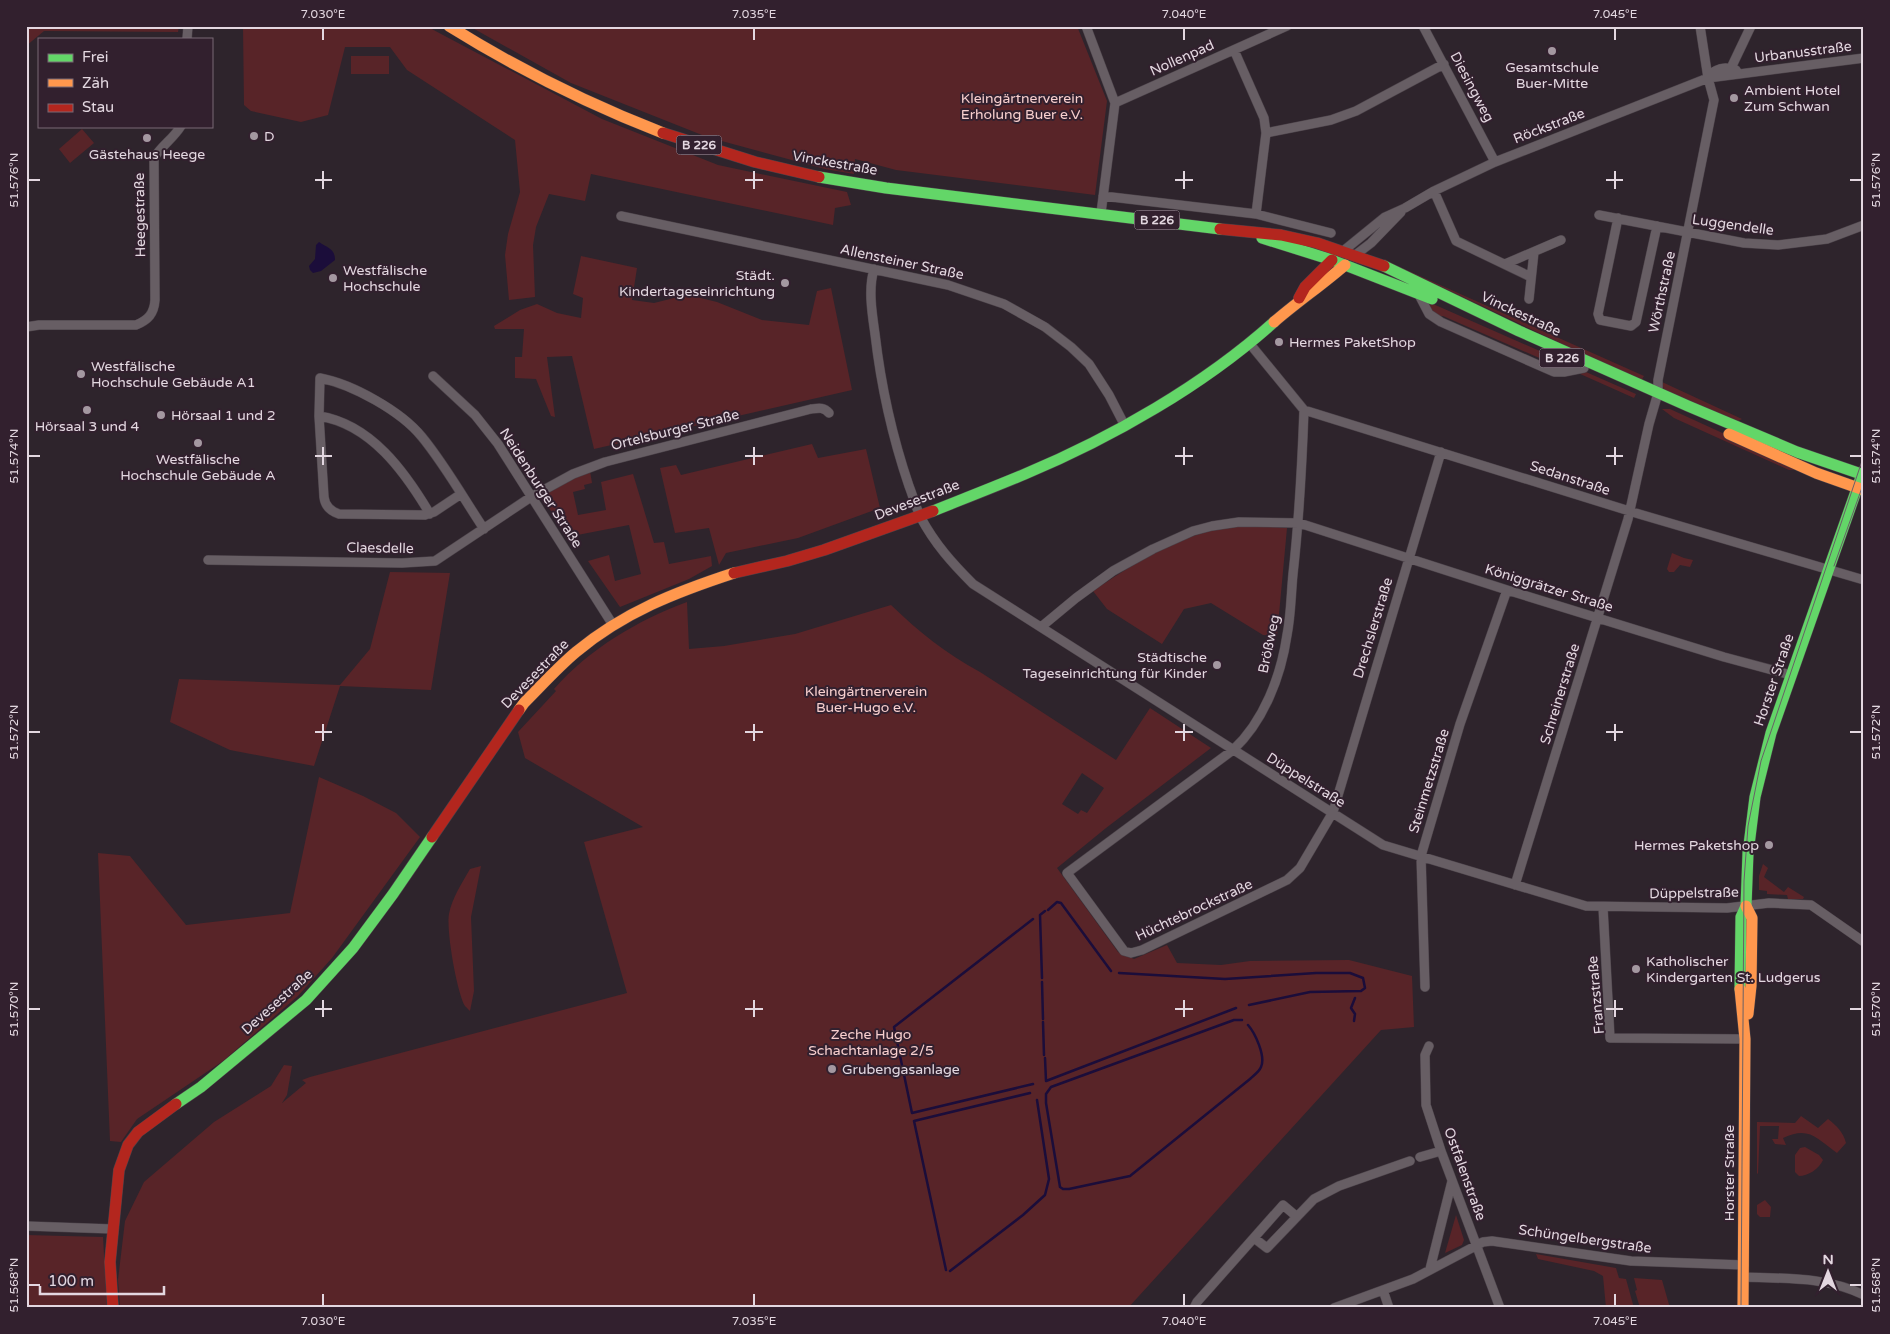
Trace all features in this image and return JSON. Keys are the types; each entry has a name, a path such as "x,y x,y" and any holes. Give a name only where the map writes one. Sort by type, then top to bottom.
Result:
{"main road":[{"name":"Vinckestraße","path":"448,26 523,70 566,92 619,115 708,148 770,166 846,182 1244,232 1267,232 1295,236 1344,250 1376,262 1816,473 1861,489"},
{"name":"Vinckestraße","path":"1244,232 1332,260 1418,293 1584,368 1794,451 1863,473"},
{"name":"Devesestraße","path":"1296,303 1305,288 1332,260"},
{"name":"Devesestraße","path":"113,1308 110,1262 113,1229 120,1165 128,1145 138,1132 152,1120 201,1087 306,1000 353,948 393,894 524,703 571,656 613,625 645,606 685,589 734,573 824,550 920,516 1026,474 1125,426 1161,406 1250,344 1296,303 1320,287 1345,265"},
{"name":"Horster Straße","path":"1743,1308 1745,1039 1739,981 1741,917 1746,906 1748,853 1755,797 1769,742 1791,676 1861,489 1863,473"}],"street":[{"path":"1086,26 1115,103 1101,213"},
{"name":"Nollenpad","path":"1115,103 1287,26"},
{"name":"Diesingweg","path":"1423,26 1496,162"},
{"name":"Wörthstraße","path":"1630,512 1657,397 1658,380 1714,100 1708,78 1700,26"},
{"path":"1731,72 1752,26"},
{"path":"1234,50 1264,118 1266,133 1256,214"},
{"name":"Urbanusstraße","path":"1708,78 1731,72 1746,74 1864,58"},
{"path":"1266,133 1330,120 1356,111 1444,64"},
{"name":"Röckstraße","path":"1332,260 1385,217 1434,191 1496,162 1708,78"},
{"name":"Heegestraße","path":"26,327 39,324 136,325 148,318 152,313 155,300 154,158 162,145 174,136 180,128"},
{"path":"1434,191 1456,241 1531,277"},
{"path":"1104,196 1256,214 1331,233"},
{"name":"Röckstraße","path":"1345,265 1371,243 1405,208"},
{"name":"Luggendelle","path":"1599,215 1744,243 1778,245 1827,239 1864,225"},
{"name":"Allensteiner Straße","path":"620,216 968,290 1004,304 1032,319 1071,347 1088,364 1109,396 1125,426"},
{"path":"1618,218 1598,314 1600,320 1631,326 1636,322 1657,226"},
{"path":"1505,264 1561,240"},
{"path":"1529,300 1534,252"},
{"name":"Düppelstraße","path":"874,269 871,278 872,315 883,392 896,447 920,516 946,557 973,584 1383,845 1586,906 1727,908 1769,903 1811,905 1864,942"},
{"path":"1418,293 1429,314 1441,322 1554,372 1584,368"},
{"path":"1250,344 1304,410"},
{"name":"Neidenburger Straße","path":"433,376 475,415 498,444 613,625"},
{"path":"461,494 430,514 339,514 332,512 324,502 319,416 320,378 346,385 370,397 402,419 421,436 461,494 484,529"},
{"name":"Ortelsburger Straße","path":"531,497 573,474 605,462 820,408 826,409 829,413"},
{"name":"Sedanstraße","path":"1304,410 1630,512 1864,580"},
{"name":"Brößweg","path":"1067,873 1233,750 1243,741 1263,709 1281,664 1288,633 1299,523 1304,410"},
{"path":"319,416 346,424 382,450 402,471 430,514"},
{"name":"Drechslerstraße","path":"1333,812 1441,452"},
{"name":"Claesdelle","path":"208,560 428,562 444,556 531,497"},
{"name":"Schreinerstraße","path":"1515,885 1630,512"},
{"name":"Königgrätzer Straße","path":"1041,627 1113,571 1153,549 1193,531 1232,522 1299,523 1507,590 1791,676"},
{"name":"Steinmetzstraße","path":"1425,987 1421,856 1459,728 1507,590"},
{"name":"Hüchtebrockstraße","path":"1067,873 1121,947 1128,952 1134,953 1287,880 1300,868 1333,812"},
{"name":"Franzstraße","path":"1603,907 1610,1038 1745,1039"},
{"name":"Ostfalenstraße","path":"1429,1046 1424,1055 1426,1105 1441,1151 1500,1308"},
{"path":"1420,1157 1441,1151"},
{"path":"1254,1238 1267,1248 1314,1199 1339,1186 1410,1161"},
{"path":"1430,1269 1452,1180"},
{"path":"1194,1308 1196,1302 1284,1205 1296,1216"},
{"path":"26,1226 113,1229"},
{"name":"Schüngelbergstraße","path":"1334,1308 1413,1279 1487,1241 1631,1261 1744,1271 1826,1282 1845,1286 1864,1295"},
{"path":"1383,1290 1389,1308"}],"green space":[{"path":"26,26 179,26 178,32 44,31 26,46"},
{"path":"243,26 426,26 602,119 718,165 847,192 851,205 835,208 833,225 591,174 585,201 549,194 536,227 533,245 535,297 509,300 505,255 508,234 520,192 515,140 407,70 390,47 345,47 328,115 301,122 251,111 244,105"},
{"name":"Kleingärtnerverein Erholung Buer e.V.","path":"469,26 1077,26 1107,101 1095,195 896,170 855,159 854,174 825,169 707,137 571,83"},
{"path":"351,56 389,56 389,74 351,74"},
{"path":"82,129 94,143 70,163 59,149"},
{"path":"581,256 637,268 632,300 654,303 674,298 676,292 717,302 762,320 809,325 817,291 831,288 852,390 594,449 572,356 547,357 555,417 551,416 536,379 515,378 515,357 522,357 524,329 495,329 494,326 520,310 537,304 557,313 581,318 583,298 573,294"},
{"path":"1384,260 1644,376 1641,381"},
{"path":"1424,300 1576,367 1554,368 1553,364 1437,315"},
{"path":"1586,372 1636,394 1634,398 1578,373"},
{"path":"1662,382 1742,419 1738,421 1664,391"},
{"path":"1662,409 1670,409 1797,470 1789,470 1674,418"},
{"path":"812,444 818,458 866,449 880,508 798,538 726,553 719,565 709,528 675,533 660,468 676,465 681,475"},
{"path":"590,471 592,483 584,485 585,489 573,492 578,515 606,510 601,482 633,474 654,543 664,542 669,564 711,556 712,566 689,579 620,607 588,561 609,555 615,581 641,574 629,525 567,537 541,495 564,482"},
{"path":"1255,525 1287,528 1277,636 1263,635 1211,603 1184,609 1162,644 1107,609 1093,591 1121,572 1181,541 1218,529"},
{"path":"1672,553 1693,560 1690,567 1680,565 1674,572 1669,572 1667,569"},
{"path":"390,572 450,573 431,690 340,686 314,766 230,750 170,722 179,679 340,685 370,649"},
{"name":"Zeche Hugo Schachtanlage 2/5","path":"687,602 689,649 724,646 795,634 891,605 944,650 1116,760 1150,708 1211,748 1057,868 1118,952 1134,959 1167,945 1177,963 1221,965 1250,961 1349,960 1412,976 1414,1027 1381,1030 1128,1308 120,1308 118,1280 125,1221 144,1182 214,1122 271,1086 284,1065 292,1066 287,1095 282,1103 306,1083 302,1080 310,1077 627,993 584,842 643,827 525,758 518,732 556,691 554,689 583,661 615,637 669,609","holes":["1082,773 1104,788 1087,813 1081,810 1078,814 1062,804"]},
{"path":"319,777 396,813 420,837 332,958 298,996 223,1061 137,1119 121,1142 110,1141 98,853 130,856 186,925 290,913"},
{"path":"1763,864 1768,868 1764,877 1784,892 1788,887 1804,897 1803,899 1788,899 1787,895 1767,894 1767,891 1759,890 1759,876"},
{"path":"481,866 471,917 474,991 470,1011 462,999 456,975 448,922 450,908 470,869"},
{"path":"1801,1116 1818,1128 1828,1119 1839,1130 1846,1143 1837,1153 1818,1138 1799,1133 1783,1138 1786,1145 1775,1144 1772,1139 1778,1139 1779,1126 1760,1126 1758,1174 1757,1122 1795,1123"},
{"path":"1805,1147 1819,1155 1823,1160 1813,1171 1799,1176 1795,1172 1795,1155 1800,1148"},
{"path":"1765,1200 1771,1207 1770,1217 1760,1217 1757,1214 1757,1205"},
{"path":"1456,1215 1464,1240 1462,1245 1445,1253"},
{"path":"26,1235 103,1237 107,1308 26,1308"},
{"path":"1536,1254 1616,1268 1619,1278 1626,1279 1634,1308 1606,1308 1603,1276 1594,1271 1538,1259"},
{"path":"1634,1278 1662,1280 1670,1308 1640,1308 1635,1291 1637,1290"}],"shaded area":[{"path":"319,242 334,253 335,260 321,271 313,273 309,266 315,259 316,245"}],"waterway":[{"path":"1048,910 1057,902 1061,903 1111,971"},
{"path":"1042,978 1040,915 1045,911"},
{"path":"1033,919 894,1027 912,1113 1033,1084"},
{"path":"1119,973 1225,979 1316,973 1350,973 1363,978 1365,988 1361,991 1310,992 1249,1005"},
{"path":"1042,982 1043,1019"},
{"path":"1354,1021 1355,1014 1351,1008 1355,998"},
{"path":"1045,1058 1046,1081 1236,1008"},
{"path":"1242,1020 1234,1020 1051,1087 1046,1094 1046,1103 1060,1187 1069,1189 1130,1176 1250,1079 1260,1069 1262,1057 1257,1039 1248,1025"},
{"path":"1043,1022 1044,1055"},
{"path":"946,1270 914,1121 1030,1093"},
{"path":"950,1271 1023,1215 1045,1195 1049,1179 1037,1100"}],"tram line":[{"path":"1741,1308 1744,881 1748,826 1761,761 1864,455"},
{"path":"1834,566 1864,482"}],"traffic: fast":[{"path":"819,177 886,188 1220,229"},
{"path":"1262,238 1332,260 1432,299"},
{"path":"1384,266 1519,331 1688,406 1797,452 1864,475"},
{"path":"933,511 1058,460 1123,427 1156,408 1218,367 1274,322"},
{"path":"1740,989 1741,917 1746,906 1748,853 1755,797 1771,733 1860,480"},
{"path":"176,1104 201,1087 306,1000 353,948 432,837"}],"traffic: slow":[{"path":"449,26 501,57 554,85 663,133"},
{"path":"1274,322 1345,265"},
{"path":"1729,434 1816,473 1864,490"},
{"path":"519,710 569,658 613,625 671,596 734,573"},
{"path":"1746,906 1752,918 1751,986 1748,1014"},
{"path":"1740,989 1745,1039 1743,1308"}],"traffic: jam":[{"path":"663,133 755,162 819,177"},
{"path":"1220,229 1281,235 1317,243 1384,266"},
{"path":"1299,298 1305,287 1332,260"},
{"path":"734,573 824,550 933,511"},
{"path":"432,837 519,710"},
{"path":"113,1308 110,1262 119,1170 128,1145 138,1132 176,1104"}],"place":[{"name":"Gesamtschule Buer-Mitte","path":"1552,51"},
{"name":"Ambient Hotel Zum Schwan","path":"1734,98"},
{"name":"D","path":"254,136"},
{"name":"Gästehaus Heege","path":"147,138"},
{"name":"Westfälische Hochschule","path":"333,278"},
{"name":"Städt. Kindertageseinrichtung","path":"785,283"},
{"name":"Hermes PaketShop","path":"1279,342"},
{"name":"Westfälische Hochschule Gebäude A1","path":"81,374"},
{"name":"Hörsaal 3 und 4","path":"87,410"},
{"name":"Hörsaal 1 und 2","path":"161,415"},
{"name":"Westfälische Hochschule Gebäude A","path":"198,443"},
{"name":"Städtische Tageseinrichtung für Kinder","path":"1217,665"},
{"name":"Hermes Paketshop","path":"1769,845"},
{"name":"Katholischer Kindergarten St. Ludgerus","path":"1636,969"},
{"name":"Grubengasanlage","path":"832,1069"}],"park label":[{"name":"Kleingärtnerverein Buer-Hugo e.V.","path":"866,700"}]}
